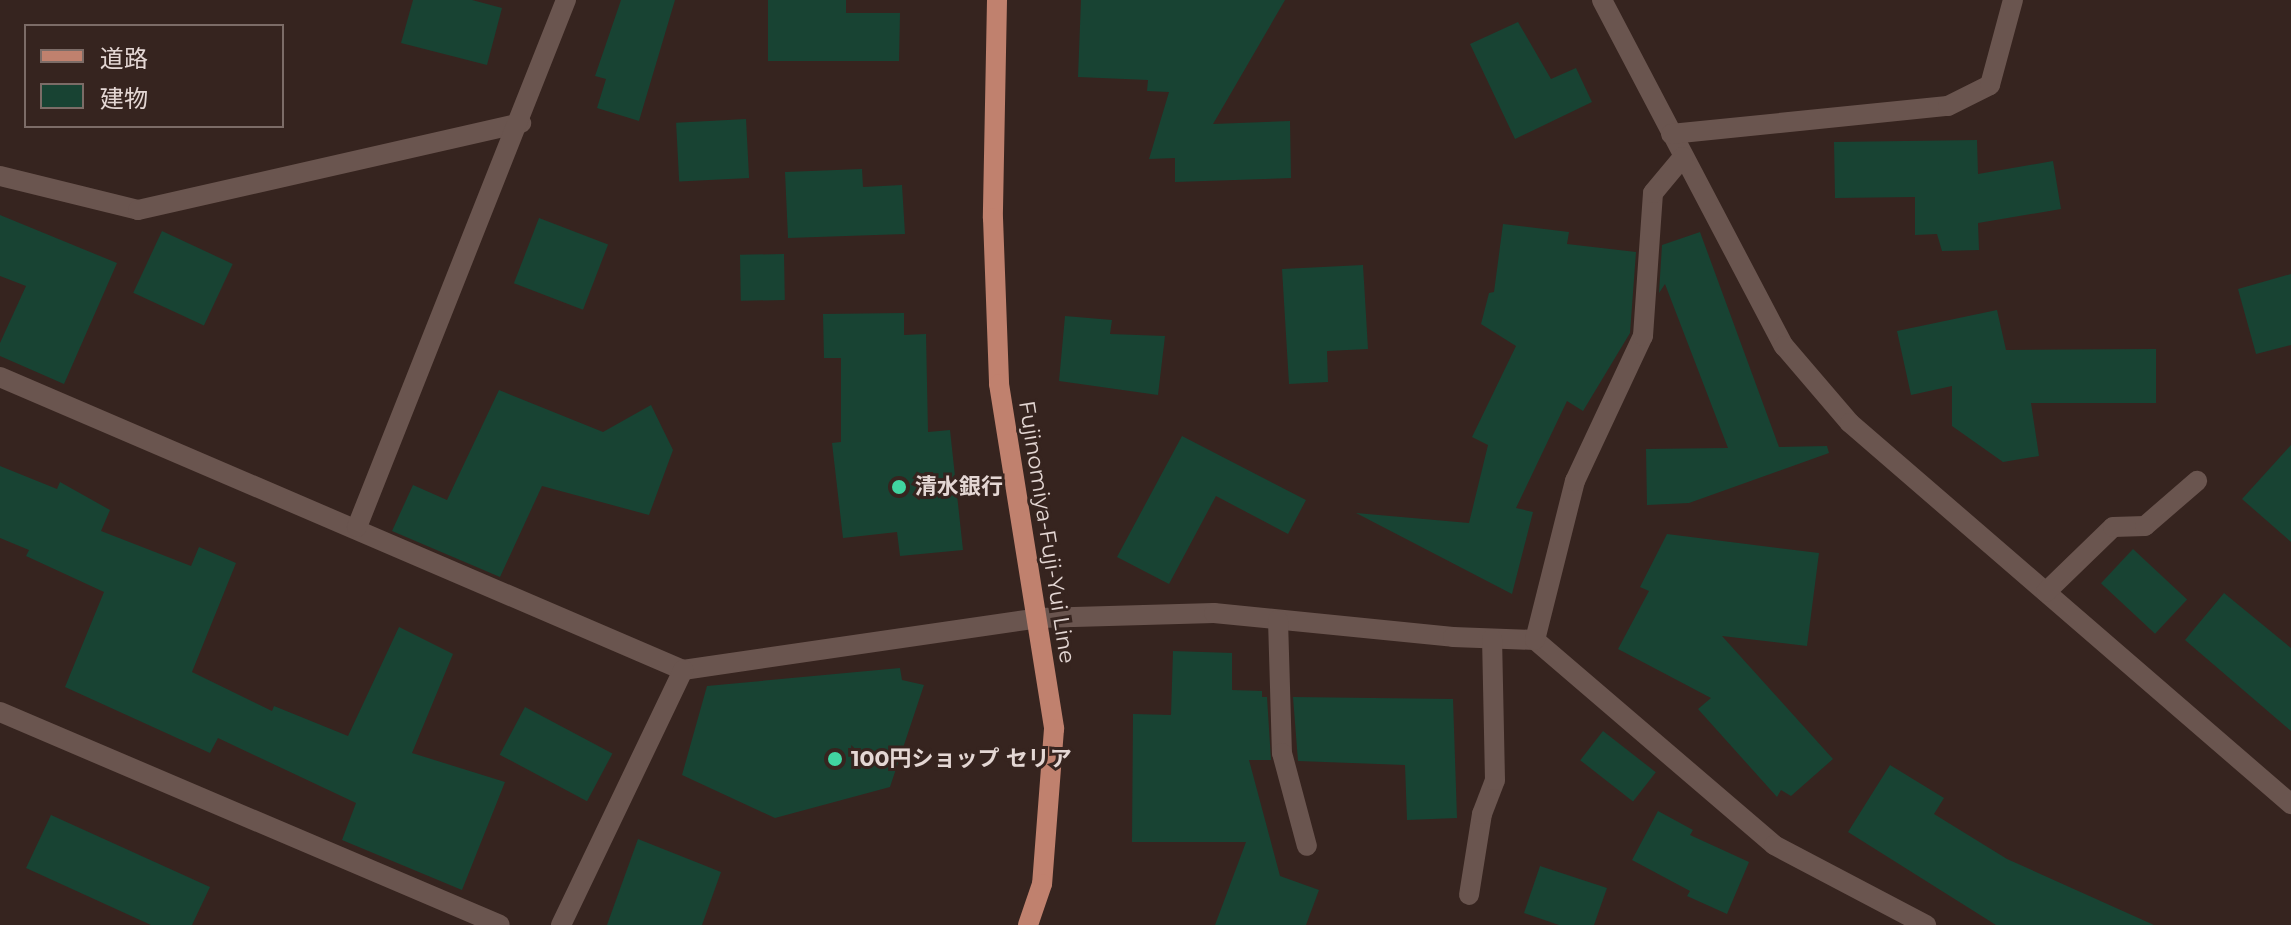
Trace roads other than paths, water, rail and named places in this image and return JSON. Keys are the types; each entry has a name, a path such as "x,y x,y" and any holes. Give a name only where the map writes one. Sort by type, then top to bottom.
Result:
{"main road":[{"name":"Fujinomiya-Fuji-Yui Line","path":"997,0 993,218 999,384 1020,538 1039,618 1054,729 1044,870 1028,925"}],"street":[{"path":"357,527 521,123 566,0"},
{"path":"1602,0 1784,346 1850,423 2291,804"},
{"path":"1671,134 1948,106 1990,85 2013,0"},
{"path":"0,176 138,210 521,123"},
{"path":"1535,640 1575,481 1643,336 1653,193 1683,157"},
{"path":"0,377 357,527 683,670 1039,618 1214,613 1492,639 1535,640 1774,845 1926,925"},
{"path":"2046,592 2113,527 2145,526 2197,481"},
{"path":"1278,620 1282,753 1307,846"},
{"path":"1469,895 1482,814 1495,780 1492,639"},
{"path":"561,925 683,670"},
{"path":"0,712 500,925"}],"place":[{"name":"清水銀行","path":"899,487"},
{"name":"100円ショップ セリア","path":"835,759"}]}
